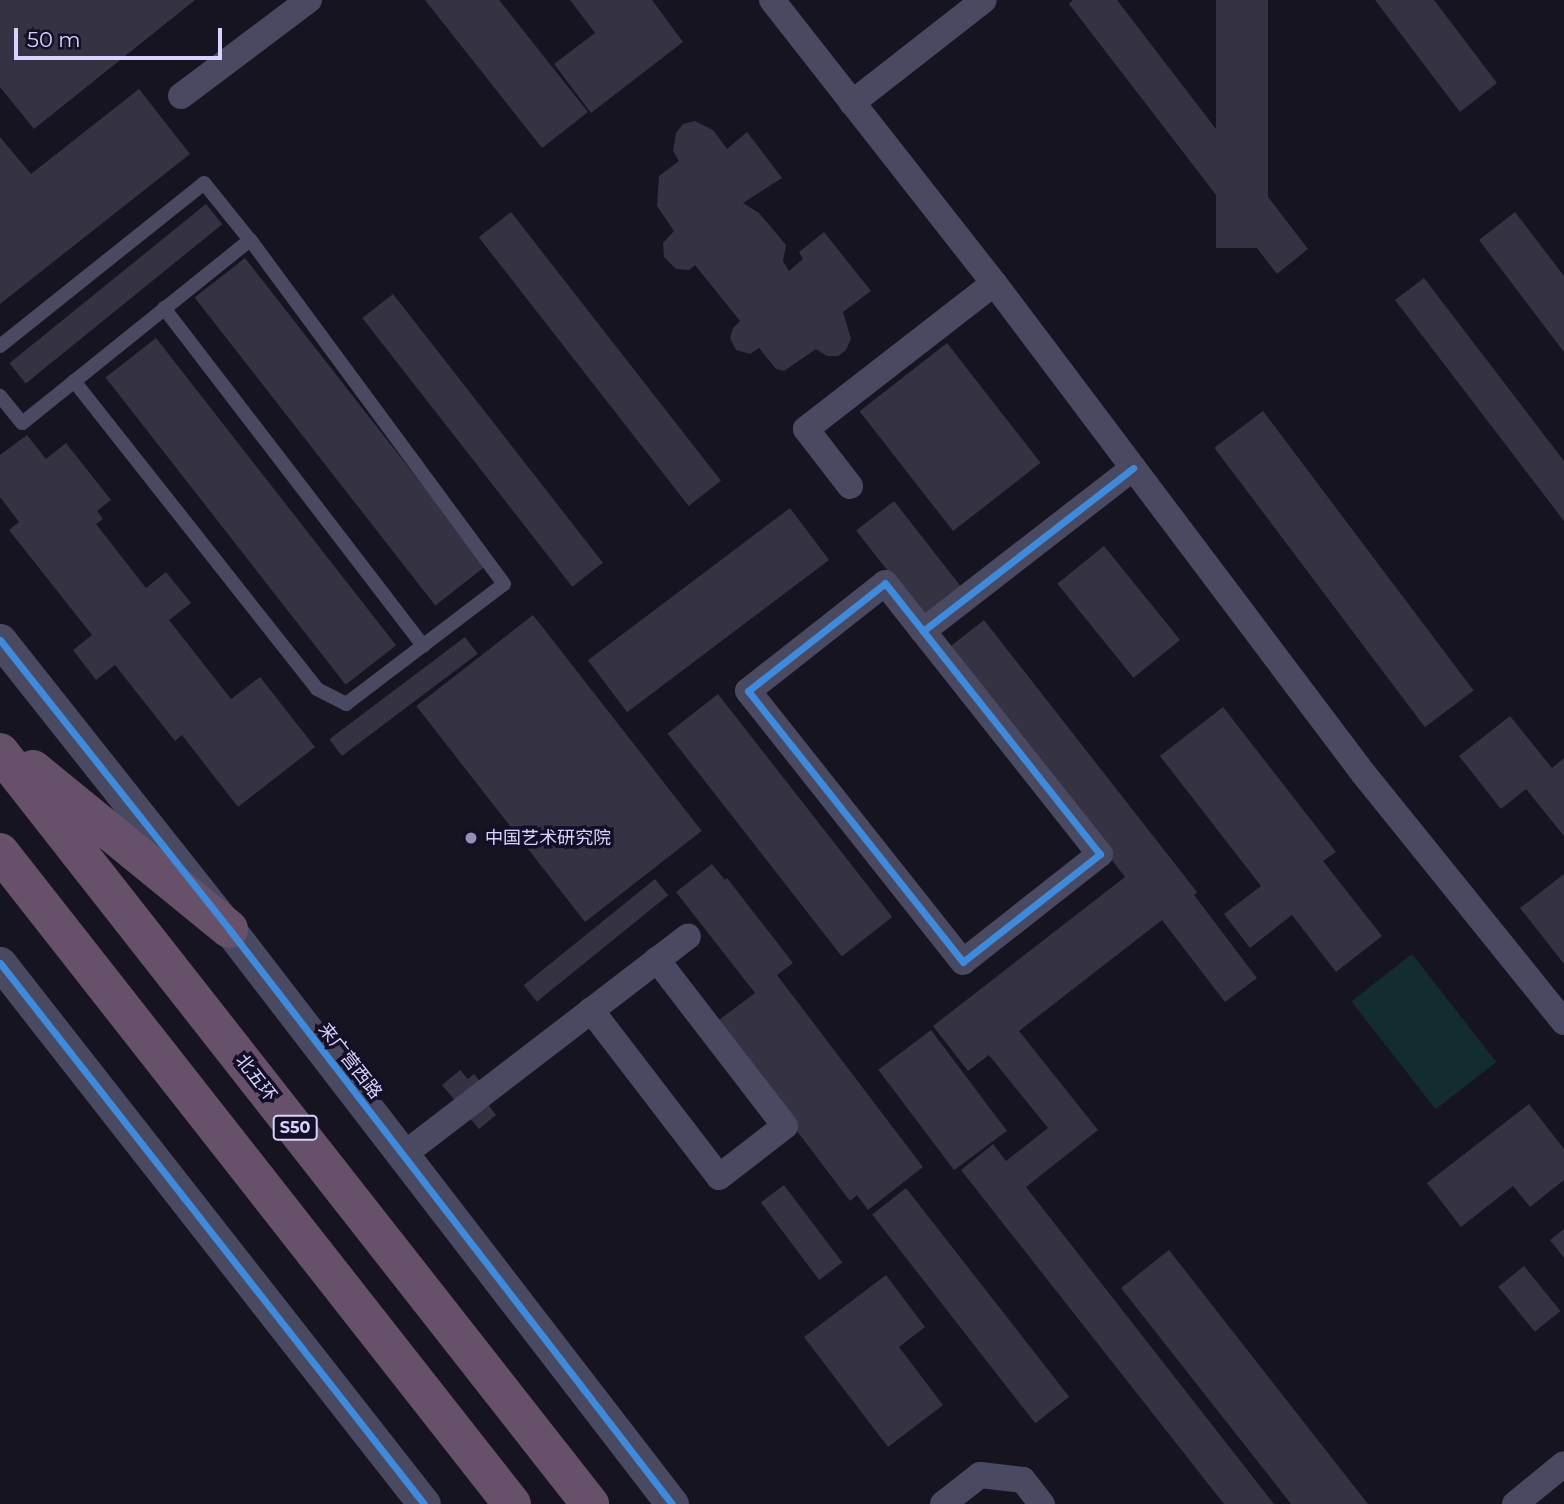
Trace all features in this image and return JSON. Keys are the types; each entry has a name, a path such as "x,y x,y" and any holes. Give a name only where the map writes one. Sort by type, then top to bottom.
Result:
{"highway":[{"path":"0,742 229,929"},
{"name":"北五环","path":"0,752 590,1504"},
{"path":"0,852 512,1504"}],"street":[{"path":"181,96 309,0"},
{"path":"772,0 994,283 1363,773 1564,1022"},
{"path":"852,103 984,0"},
{"path":"850,486 806,429 994,283"},
{"path":"923,631 1133,468"},
{"path":"885,583 923,631 1100,854 963,962 748,691 885,583"},
{"name":"来广营西路","path":"0,640 229,929 672,1504"},
{"path":"403,1155 688,936"},
{"path":"591,1010 719,1177 785,1126 657,960"},
{"path":"0,963 424,1504"},
{"path":"1516,1504 1564,1464"},
{"path":"943,1504 980,1475 1023,1480 1042,1504"}],"lane":[{"path":"0,346 204,183 250,240 504,584 346,704 317,689 74,381"},
{"path":"0,396 22,423 250,240"},
{"path":"164,308 423,646"}],"green space":[{"path":"1412,954 1496,1062 1436,1109 1351,1001"}],"building":[{"path":"0,0 195,0 34,129 0,87"},
{"path":"425,0 499,0 588,112 542,148"},
{"path":"570,0 652,0 683,42 591,113 554,64 595,33"},
{"path":"1073,0 1117,0 1308,249 1277,274 1069,4"},
{"path":"1216,0 1268,0 1268,248 1216,248"},
{"path":"1375,0 1434,0 1497,83 1460,112"},
{"path":"139,89 190,154 0,304 0,137 31,174"},
{"path":"695,121 713,130 727,149 747,132 782,178 743,203 759,213 786,245 783,261 789,271 803,259 799,252 824,232 871,291 843,312 851,339 846,350 838,356 827,356 816,349 784,371 776,369 759,348 750,354 736,350 730,338 733,328 740,321 695,265 689,270 676,269 664,257 663,243 674,231 657,206 659,176 679,161 673,151 676,133 683,124"},
{"path":"206,204 222,224 26,383 9,363"},
{"path":"511,212 721,481 689,506 479,237"},
{"path":"1515,212 1564,276 1564,352 1479,240"},
{"path":"245,258 486,566 435,606 195,297"},
{"path":"1424,278 1564,461 1564,521 1395,300"},
{"path":"393,294 603,563 572,587 362,318"},
{"path":"156,338 396,645 346,685 106,377"},
{"path":"947,343 1041,463 953,531 860,411"},
{"path":"1263,411 1474,691 1425,727 1214,448"},
{"path":"27,435 46,459 66,443 111,500 97,511 103,519 96,524 146,588 166,572 191,603 169,620 231,699 260,677 315,747 238,807 182,735 175,741 115,665 96,680 73,650 92,635 9,530 19,522 0,497 0,455"},
{"path":"894,501 960,586 923,616 856,531"},
{"path":"790,508 829,560 627,712 588,660"},
{"path":"1104,546 1180,640 1134,678 1057,584"},
{"path":"533,615 702,831 585,922 416,706"},
{"path":"984,620 1197,892 1194,895 1257,978 1225,1002 1162,920 1019,1031 1098,1130 1026,1187 1274,1504 1224,1504 961,1170 993,1144 1006,1161 1048,1128 989,1055 968,1071 933,1026 1125,877 947,649"},
{"path":"465,637 478,654 342,756 329,739"},
{"path":"718,694 892,917 842,956 668,733"},
{"path":"1223,707 1336,852 1323,861 1382,936 1336,972 1292,915 1250,948 1224,914 1261,886 1160,756"},
{"path":"1510,716 1552,768 1564,758 1564,836 1526,789 1501,809 1459,756"},
{"path":"712,864 725,880 727,878 793,963 777,975 923,1167 868,1210 857,1195 850,1201 715,1023 755,993 676,892"},
{"path":"1564,874 1564,964 1520,908"},
{"path":"655,879 668,895 537,1002 524,985"},
{"path":"931,1030 1007,1131 954,1170 878,1070"},
{"path":"460,1070 468,1079 474,1074 493,1097 486,1102 496,1115 479,1129 442,1085"},
{"path":"1529,1104 1564,1149 1564,1180 1530,1207 1513,1186 1461,1227 1427,1183"},
{"path":"784,1185 842,1262 819,1280 761,1202"},
{"path":"906,1188 1069,1397 1035,1423 872,1214"},
{"path":"1564,1229 1564,1258 1550,1240"},
{"path":"1169,1250 1368,1504 1291,1504 1121,1288"},
{"path":"1524,1266 1561,1311 1535,1332 1498,1287"},
{"path":"886,1275 925,1327 899,1347 943,1405 888,1447 804,1337"}],"cycle path":[{"path":"923,631 1100,854 963,962 748,691 885,583 923,631 1133,468"},
{"path":"0,640 229,929 672,1504"},
{"path":"0,963 424,1504"}],"place":[{"name":"中国艺术研究院","path":"471,838"}]}
